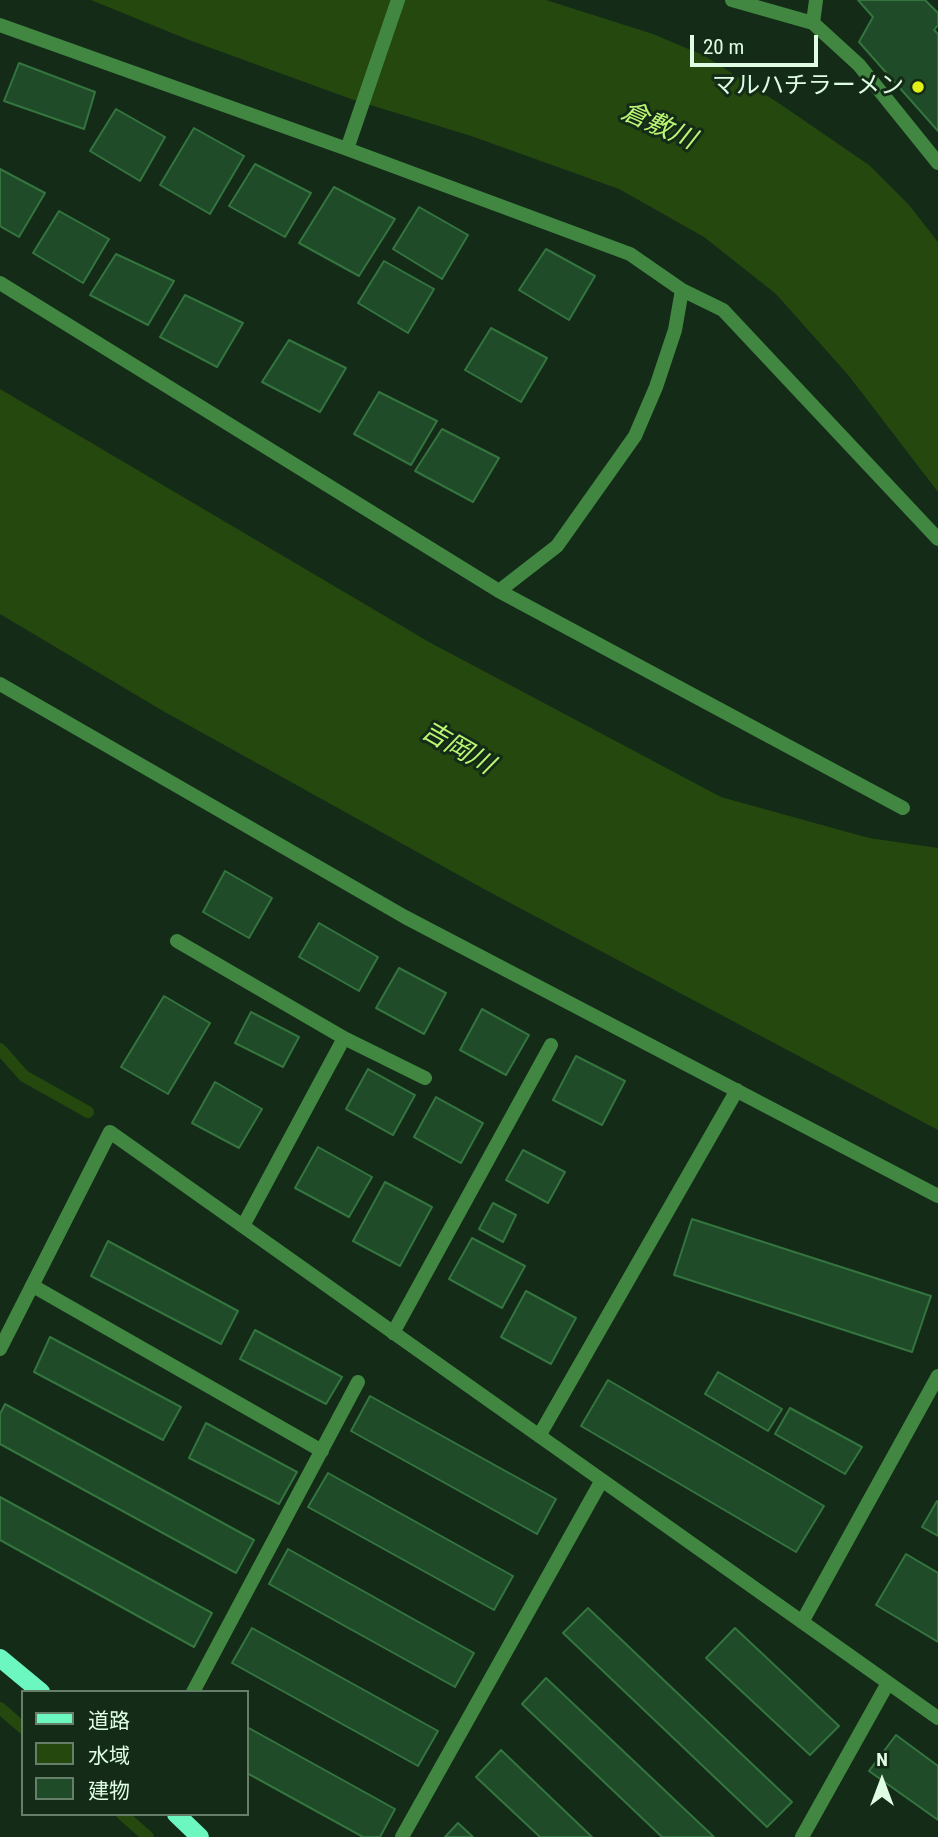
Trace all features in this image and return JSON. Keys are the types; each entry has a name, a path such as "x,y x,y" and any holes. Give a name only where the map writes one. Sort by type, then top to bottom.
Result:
{"main road":[{"path":"0,1658 39,1690"},
{"path":"178,1816 200,1837"}],"street":[{"path":"349,142 398,0"},
{"path":"732,0 813,23 859,65 938,163"},
{"path":"813,23 816,0"},
{"path":"0,25 349,142 630,254 682,290 723,310 938,539"},
{"path":"0,283 499,591 903,808"},
{"path":"499,591 557,546 635,436 656,387 675,330 682,290"},
{"path":"0,684 405,917 938,1196"},
{"path":"177,941 344,1038 425,1078"},
{"path":"243,1226 344,1038"},
{"path":"393,1332 551,1045"},
{"path":"539,1436 737,1090"},
{"path":"0,1349 110,1132 938,1718"},
{"path":"33,1286 322,1451"},
{"path":"802,1622 938,1376"},
{"path":"194,1690 358,1382"},
{"path":"401,1837 602,1480"},
{"path":"802,1837 888,1683"}],"water":[{"name":"倉敷川","path":"91,0 546,0 653,34 705,56 869,165 909,205 938,242 938,492 849,376 776,294 704,237 619,189 471,136 351,99 189,40"},
{"name":"吉岡川","path":"0,389 429,642 721,797 869,838 938,848 938,1130 482,888 163,711 0,614"}],"building":[{"name":"マルハチラーメン","path":"858,0 925,0 938,13 938,25 934,30 938,34 938,131 859,42 873,17"},
{"path":"19,63 95,92 84,129 4,101"},
{"path":"116,109 165,137 140,181 90,151"},
{"path":"194,128 244,156 210,214 160,185"},
{"path":"255,164 311,193 285,237 229,206"},
{"path":"0,169 45,193 19,237 0,226"},
{"path":"334,187 395,219 359,276 299,243"},
{"path":"419,207 468,235 442,279 393,249"},
{"path":"59,211 109,239 83,283 33,253"},
{"path":"546,249 595,276 569,320 519,290"},
{"path":"116,254 174,281 148,325 90,295"},
{"path":"384,261 434,289 408,333 358,303"},
{"path":"185,295 243,323 217,367 160,337"},
{"path":"491,328 547,358 521,402 465,370"},
{"path":"289,340 346,368 320,412 262,382"},
{"path":"379,392 437,421 411,465 354,434"},
{"path":"442,429 499,458 473,502 415,471"},
{"path":"225,871 272,898 249,938 203,912"},
{"path":"319,923 378,957 359,991 299,957"},
{"path":"399,968 446,993 424,1034 376,1008"},
{"path":"164,996 210,1023 168,1094 121,1067"},
{"path":"482,1009 529,1035 506,1075 460,1050"},
{"path":"251,1012 299,1037 283,1067 235,1043"},
{"path":"576,1056 625,1081 602,1125 553,1100"},
{"path":"368,1069 415,1095 393,1135 346,1109"},
{"path":"215,1082 262,1109 239,1148 192,1123"},
{"path":"436,1097 483,1123 461,1163 414,1137"},
{"path":"318,1147 372,1177 349,1217 295,1188"},
{"path":"523,1150 565,1172 548,1203 506,1180"},
{"path":"385,1182 432,1207 400,1266 353,1241"},
{"path":"493,1203 516,1215 503,1242 479,1229"},
{"path":"692,1219 931,1296 912,1352 674,1275"},
{"path":"472,1238 525,1266 502,1308 449,1279"},
{"path":"108,1241 238,1311 221,1344 91,1276"},
{"path":"526,1291 576,1318 551,1364 501,1337"},
{"path":"255,1330 342,1377 326,1404 240,1359"},
{"path":"50,1337 181,1407 163,1440 34,1372"},
{"path":"718,1372 782,1409 768,1431 705,1394"},
{"path":"608,1380 824,1506 796,1552 581,1426"},
{"path":"370,1396 556,1499 537,1534 351,1431"},
{"path":"5,1404 254,1540 236,1573 0,1444 0,1414"},
{"path":"790,1408 862,1447 845,1474 775,1434"},
{"path":"206,1423 297,1472 279,1504 189,1458"},
{"path":"328,1473 513,1576 494,1610 308,1507"},
{"path":"0,1497 212,1613 194,1647 0,1540"},
{"path":"938,1502 938,1536 922,1527"},
{"path":"288,1549 474,1653 455,1687 269,1584"},
{"path":"906,1554 938,1573 938,1642 876,1605"},
{"path":"588,1608 792,1802 767,1827 563,1633"},
{"path":"252,1628 438,1731 418,1766 232,1663"},
{"path":"735,1628 839,1726 810,1755 706,1658"},
{"path":"546,1678 714,1837 662,1837 522,1704"},
{"path":"248,1728 395,1809 380,1837 363,1837 248,1774"},
{"path":"896,1735 938,1766 938,1820 869,1771"},
{"path":"501,1750 592,1837 540,1837 476,1777"},
{"path":"458,1823 473,1837 445,1837"}],"waterway":[{"path":"0,1049 24,1076 88,1112"},
{"path":"0,1708 21,1726"},
{"path":"124,1816 148,1837"}],"place":[{"name":"マルハチラーメン","path":"918,87"}]}
